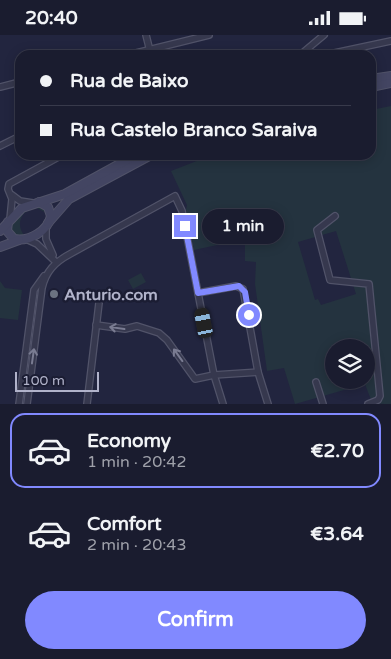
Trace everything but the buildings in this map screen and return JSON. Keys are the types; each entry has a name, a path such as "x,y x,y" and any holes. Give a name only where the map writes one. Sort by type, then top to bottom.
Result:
{"main road":[{"path":"376,78 391,76"},
{"path":"376,86 391,83"},
{"path":"0,231 19,210 65,194 127,160"},
{"path":"0,247 38,233 69,199 142,160"},
{"path":"36,203 43,203 49,209 51,215 48,224"},
{"path":"9,220 9,235 22,240"}],"street":[{"path":"146,35 150,50"},
{"path":"157,50 209,35"},
{"path":"306,50 324,35"},
{"path":"349,50 391,41"},
{"path":"0,87 15,83"},
{"path":"0,145 15,138"},
{"path":"36,203 20,201 11,195 8,189 10,183 53,160"},
{"path":"9,220 11,195"},
{"path":"19,404 34,290 56,262 175,196 182,211 214,375 223,404"},
{"path":"335,216 317,231 330,280 369,284 380,396 377,401 368,404"},
{"path":"48,224 46,239 56,262"},
{"path":"22,240 37,244 56,262"},
{"path":"27,404 42,287 49,271"},
{"path":"198,293 236,286 243,289 258,372 268,404"},
{"path":"86,404 99,303"},
{"path":"96,325 126,329 137,326 150,329 167,340 195,379 214,375 258,372"},
{"path":"28,335 36,336"},
{"path":"316,382 323,404"}],"shaded area":[{"path":"391,106 391,404 373,401 367,389 375,389 375,339 325,339 325,389 348,389 295,404 284,368 267,371 255,284 256,262 245,261 245,239 194,250 186,210 187,205 171,171 199,160 376,160 376,109","holes":["336,231 356,294 321,305 318,299 315,300 298,242"]},
{"path":"38,206 45,208 48,214 37,208 27,211 20,221 21,230 24,235 17,237 11,233 10,226 25,210"},
{"path":"141,273 146,282 133,289 128,280"},
{"path":"0,281 5,288 22,290 18,320 0,318"}],"place":[{"name":"Anturio.com","path":"54,294"}],"route":[{"path":"185,226 198,293 239,286 245,292 249,315"}]}
